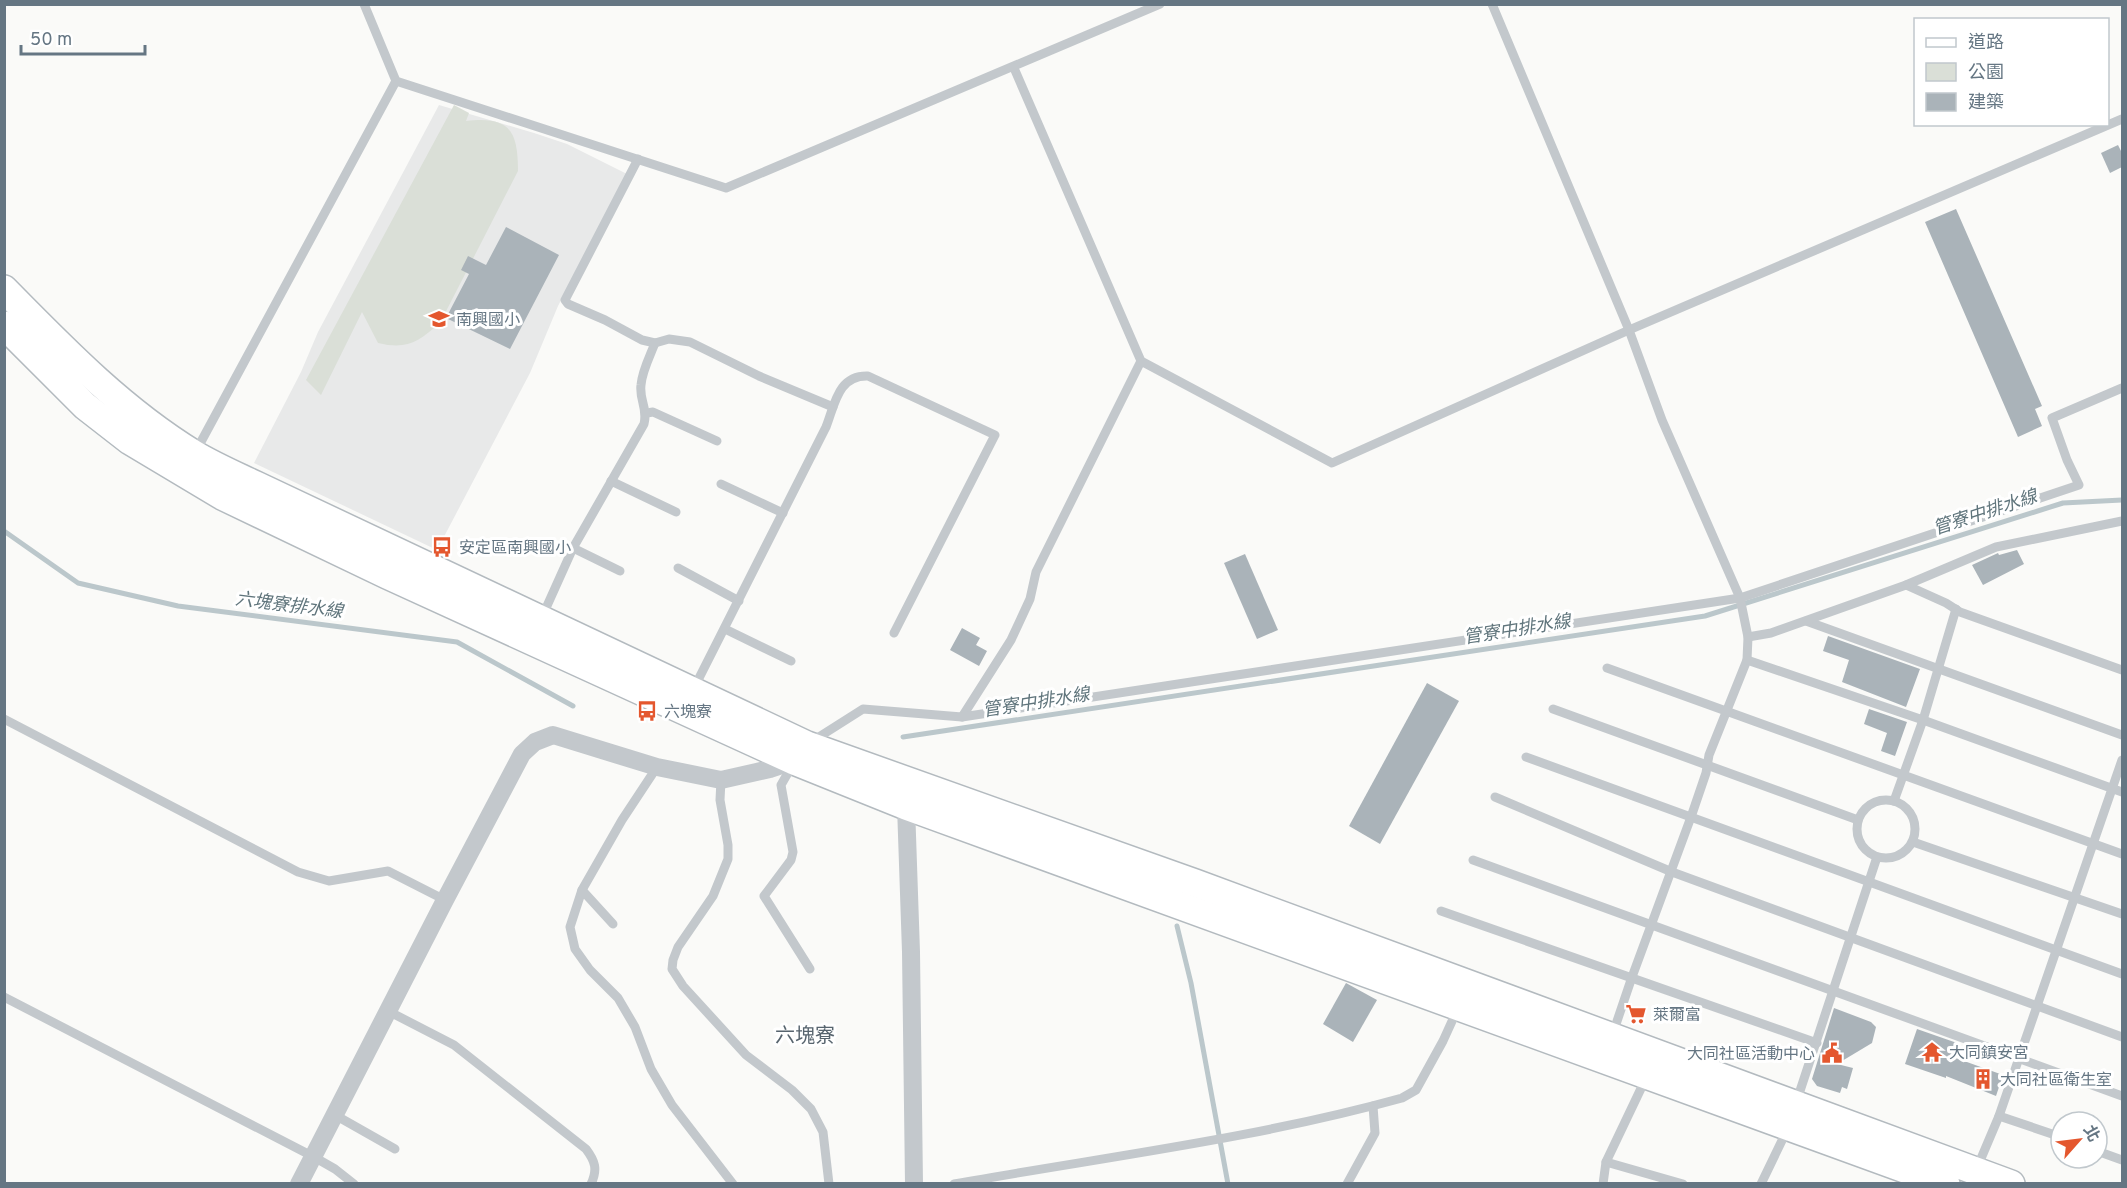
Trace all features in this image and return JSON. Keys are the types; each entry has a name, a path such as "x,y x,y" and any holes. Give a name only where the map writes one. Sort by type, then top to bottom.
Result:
{"main road":[{"path":"4,289 98,382 146,420 222,496 397,580 800,753 1042,828 1463,994 1651,1064 1974,1177 2011,1184"},
{"path":"4,325 85,406 130,441 189,464 256,485 692,692 800,753 906,806 1463,994"},
{"path":"1792,1115 1946,1184"}],"street":[{"path":"299,1184 522,754 535,742 553,735 657,767 721,780 800,753"},
{"path":"906,806 911,952 914,1184"}],"lane":[{"path":"364,4 396,81 726,188 1014,68 1160,4"},
{"path":"1492,4 1629,330 1662,420 1740,598 1748,637 1747,660 1709,755 1691,817 1608,1048"},
{"path":"1014,68 1141,361 1332,462 1629,330 2103,126"},
{"path":"189,464 396,81"},
{"path":"638,159 565,300 568,304 642,340 655,342 669,339 690,342 759,376 833,407"},
{"path":"540,620 573,548 644,424 647,413 641,397 641,385 655,342"},
{"path":"962,717 1011,640 1030,599 1036,572 1141,361"},
{"path":"692,692 826,427 838,392 848,380 856,375 868,375 995,435 894,633"},
{"path":"810,969 764,896 791,860 794,852 781,785 800,753 863,709 962,717 1740,598 2079,485 2052,418 2122,388"},
{"path":"647,413 653,412 717,441"},
{"path":"611,481 676,512"},
{"path":"721,484 783,513"},
{"path":"1748,637 1771,633 1806,621 1906,585 1996,548 2122,521"},
{"path":"573,548 620,571"},
{"path":"678,568 739,601"},
{"path":"1906,585 1956,609 2122,670"},
{"path":"1894,801 1923,720 1956,609"},
{"path":"1806,621 2122,735"},
{"path":"725,629 791,661"},
{"path":"1747,660 1923,720 2122,792"},
{"path":"1607,668 2122,855"},
{"path":"1553,709 1858,820"},
{"path":"4,719 298,872 328,880 388,872 445,900"},
{"path":"1526,757 2122,974"},
{"path":"1974,1177 1999,1116 2122,760"},
{"path":"657,767 622,820 582,890 570,927 575,949 590,970 618,998 635,1027 651,1069 672,1105 733,1184"},
{"path":"721,780 720,800 728,845 728,859 713,896 678,947 672,969 682,986 746,1055 792,1090 812,1109 823,1132 829,1184"},
{"path":"1495,797 1672,872 2122,1037"},
{"path":"1876,801 1894,801 1903,805 1912,817 1915,830 1913,842 1905,851 1894,857 1877,857 1864,848 1857,834 1858,820 1865,808 1876,801"},
{"path":"1913,842 2122,914"},
{"path":"1761,1184 1792,1115 1877,857"},
{"path":"1473,860 2122,1096"},
{"path":"582,890 612,924"},
{"path":"1441,911 1817,1043"},
{"path":"954,1184 1213,1142 1402,1098 1416,1090 1443,1041 1463,994"},
{"path":"4,997 314,1157 335,1169 354,1184"},
{"path":"388,1011 453,1045 586,1149 596,1167 591,1184"},
{"path":"1603,1184 1606,1161 1651,1064"},
{"path":"1347,1184 1375,1133 1372,1106"},
{"path":"335,1115 395,1149"},
{"path":"1999,1116 2049,1133"},
{"path":"1606,1161 1683,1184"}],"shaded area":[{"name":"南興國小","path":"439,105 567,144 627,174 558,306 530,373 437,550 254,463 301,372 318,332"}],"green space":[{"path":"454,105 469,113 466,121 492,121 508,129 516,145 518,171 440,323 412,343 388,345 378,343 362,312 321,395 306,380"}],"building":[{"path":"2118,145 2122,153 2122,167 2110,173 2101,153"},
{"path":"1956,209 2042,406 2035,409 2042,426 2018,437 1925,222"},
{"path":"506,227 559,255 510,349 446,318 469,274 461,270 468,256 486,265"},
{"path":"2017,550 2024,564 1983,585 1972,565 1998,553 1999,555"},
{"path":"1245,554 1278,630 1257,639 1224,563"},
{"path":"962,628 980,638 976,645 987,651 979,666 950,650"},
{"path":"1828,636 1920,669 1906,707 1842,682 1849,660 1823,651"},
{"path":"1427,683 1459,701 1380,844 1349,826"},
{"path":"1869,709 1907,722 1895,756 1881,751 1887,733 1864,724"},
{"path":"1346,983 1377,1000 1353,1042 1323,1024"},
{"name":"大同社區活動中心","path":"1834,1008 1871,1022 1876,1027 1872,1043 1837,1064 1853,1068 1847,1089 1842,1087 1840,1093 1817,1086 1812,1079"},
{"path":"1917,1029 1957,1043 1953,1057 2003,1075 1996,1096 1946,1076 1946,1078 1905,1064"}],"waterway":[{"name":"管寮中排水線","path":"903,737 1705,616 2063,503 2122,500"},
{"name":"六塊寮排水線","path":"4,531 78,583 178,606 457,642 573,706"},
{"path":"1177,926 1191,983 1228,1184"}],"place":[{"name":"南興國小","path":"439,319"},
{"name":"安定區南興國小","path":"442,547"},
{"name":"六塊寮","path":"647,711"},
{"name":"萊爾富","path":"1636,1014"},
{"name":"大同鎮安宮","path":"1932,1052"},
{"name":"大同社區活動中心","path":"1832,1053"},
{"name":"大同社區衛生室","path":"1983,1079"}],"district":[{"name":"六塊寮","path":"805,1035"}]}
